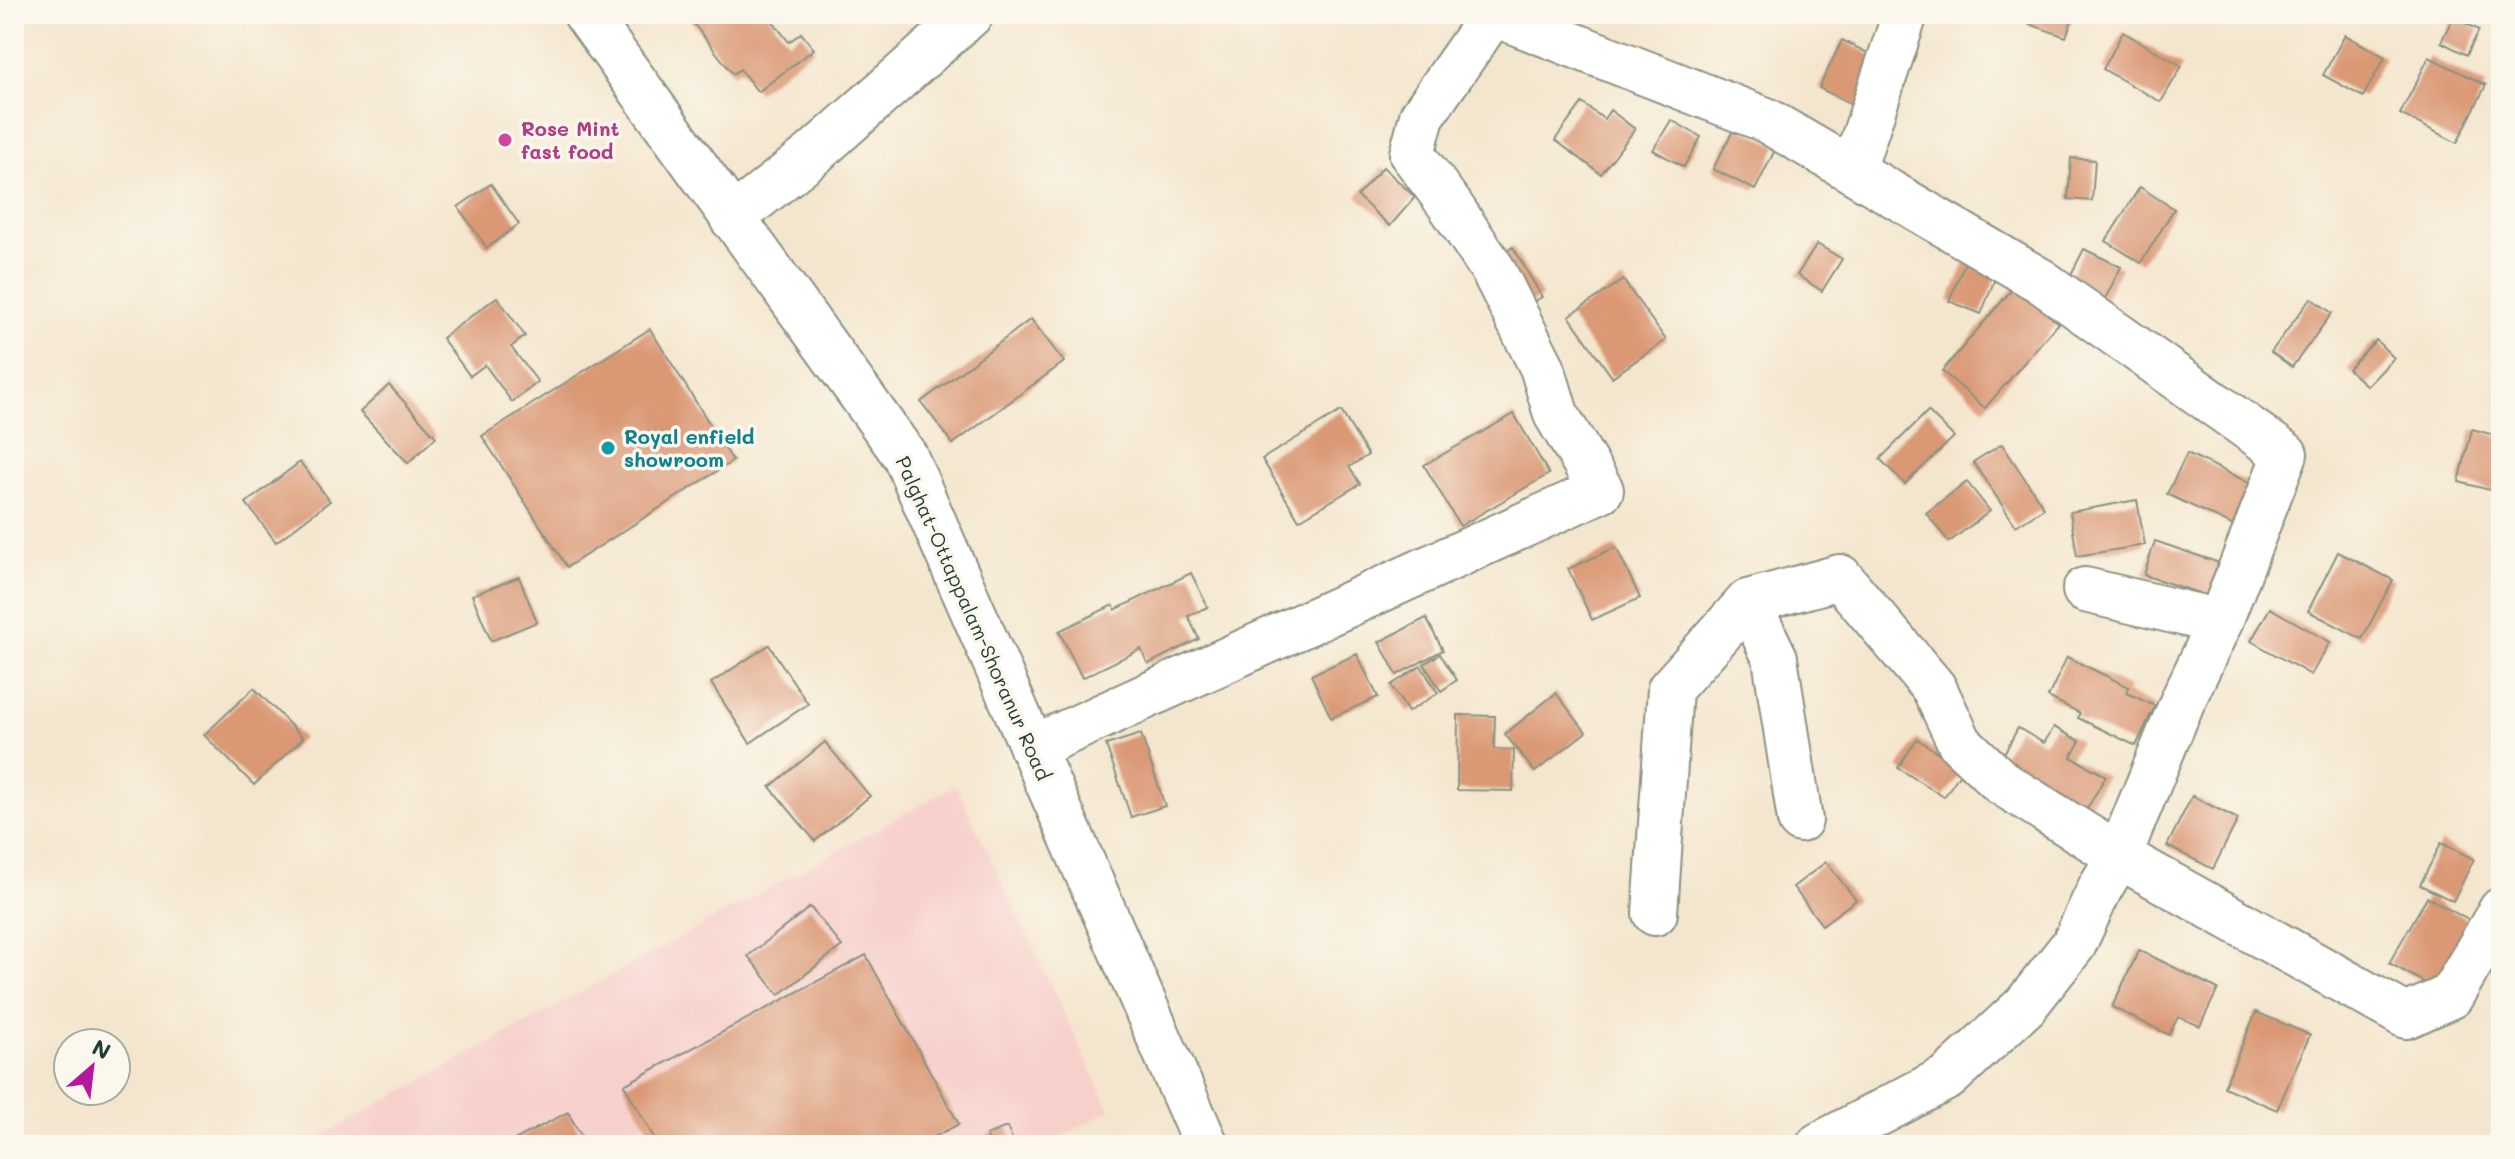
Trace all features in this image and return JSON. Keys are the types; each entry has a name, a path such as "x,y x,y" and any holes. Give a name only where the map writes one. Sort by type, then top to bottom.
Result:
{"street":[{"name":"Palghat-Ottappalam-Shoranur Road","path":"586,14 905,456 1206,1145"},
{"path":"732,218 813,154 971,14"},
{"path":"1032,748 1601,490 1556,414 1542,367 1493,270 1412,154 1422,116 1494,14 1766,120 2041,281 2285,454 2220,622 2183,700 2119,856 2074,944 2025,1006 1948,1077 1819,1145"},
{"path":"1853,170 1905,14"},
{"path":"1655,913 1670,689 1748,602 1840,577 1934,688 1960,743 2002,783 2119,856 2406,1016 2451,996 2501,910"},
{"path":"2085,590 2220,622"},
{"path":"1748,602 1775,658 1800,820"}],"shaded area":[{"path":"956,785 1110,1110 1048,1145 305,1145"}],"building":[{"path":"686,14 767,14 789,42 801,33 814,49 758,92 740,69 733,74"},
{"path":"2024,14 2074,14 2066,37 2021,21"},
{"path":"2453,17 2479,30 2467,55 2441,42"},
{"path":"2123,32 2182,66 2161,102 2103,69"},
{"path":"2345,35 2385,57 2363,97 2323,75"},
{"path":"1842,40 1893,66 1870,113 1819,88"},
{"path":"2429,57 2486,85 2457,143 2400,114"},
{"path":"1582,103 1604,119 1610,110 1635,129 1601,174 1555,140"},
{"path":"1671,120 1701,137 1684,167 1653,150"},
{"path":"1736,125 1777,146 1755,190 1713,169"},
{"path":"2071,158 2095,160 2092,201 2068,199"},
{"path":"1383,167 1415,197 1390,226 1357,196"},
{"path":"491,184 519,224 487,248 458,207"},
{"path":"2140,187 2174,209 2141,263 2106,241"},
{"path":"1817,244 1842,259 1822,291 1797,275"},
{"path":"1513,247 1542,297 1518,311 1489,261"},
{"path":"2084,249 2121,267 2100,309 2063,290"},
{"path":"1967,258 1998,271 1981,314 1949,301"},
{"path":"1623,280 1666,340 1612,377 1569,316"},
{"path":"2015,286 2058,323 1985,408 1942,371"},
{"path":"497,297 525,336 511,347 538,382 512,402 485,365 470,376 442,338"},
{"path":"2311,298 2332,313 2292,367 2271,352"},
{"path":"1031,319 1064,362 953,444 921,402"},
{"name":"Royal enfield showroom","path":"650,329 733,461 567,567 482,436"},
{"path":"2376,340 2394,358 2367,386 2348,369"},
{"path":"389,385 436,437 408,463 360,412"},
{"path":"1341,411 1368,455 1349,467 1360,484 1299,520 1262,459"},
{"path":"1928,411 1954,437 1905,484 1880,459"},
{"path":"1514,414 1549,474 1460,526 1424,465"},
{"path":"2472,429 2501,437 2501,493 2459,482"},
{"path":"2002,444 2044,508 2016,526 1973,462"},
{"path":"2187,453 2258,487 2238,528 2167,494"},
{"path":"300,462 330,501 276,542 246,503"},
{"path":"1967,482 1990,511 1949,542 1926,513"},
{"path":"2137,500 2145,545 2077,556 2070,512"},
{"path":"2155,541 2234,568 2223,601 2144,575"},
{"path":"1616,547 1640,598 1592,620 1568,569"},
{"path":"2338,552 2393,580 2362,639 2308,611"},
{"path":"1191,573 1208,607 1188,616 1199,639 1148,664 1141,649 1082,678 1059,631 1113,605 1115,610"},
{"path":"519,577 537,622 491,641 472,595"},
{"path":"2270,608 2330,642 2311,675 2251,641"},
{"path":"1426,618 1443,650 1397,675 1379,642"},
{"path":"769,645 808,704 750,743 711,683"},
{"path":"1357,654 1378,697 1331,718 1311,675"},
{"path":"1440,654 1457,680 1441,691 1424,664"},
{"path":"2067,657 2129,687 2127,693 2155,706 2136,746 2078,718 2080,713 2048,697"},
{"path":"1421,666 1438,693 1408,712 1391,685"},
{"path":"254,688 303,738 254,785 204,735"},
{"path":"1556,693 1586,732 1535,772 1505,734"},
{"path":"1458,715 1495,716 1494,749 1514,750 1513,791 1457,790"},
{"path":"2054,727 2080,741 2071,757 2106,776 2087,809 2001,759 2018,728 2044,743"},
{"path":"1141,734 1165,806 1131,817 1106,745"},
{"path":"1917,739 1963,769 1944,797 1898,768"},
{"path":"825,742 870,796 815,841 770,787"},
{"path":"2192,796 2238,819 2213,869 2167,846"},
{"path":"2441,843 2474,859 2453,901 2420,885"},
{"path":"1826,862 1856,900 1822,925 1793,887"},
{"path":"2427,897 2484,929 2447,995 2389,963"},
{"path":"810,907 842,946 779,995 748,956"},
{"path":"2139,950 2218,989 2200,1026 2178,1017 2169,1035 2112,1007"},
{"path":"866,955 959,1124 919,1145 658,1145 624,1085"},
{"path":"2256,1012 2310,1035 2277,1110 2224,1087"},
{"path":"568,1112 586,1145 505,1145"},
{"path":"1007,1127 1015,1145 990,1145 986,1135"}],"place":[{"name":"Rose Mint fast food","path":"505,140"},
{"name":"Royal enfield showroom","path":"608,448"}]}
